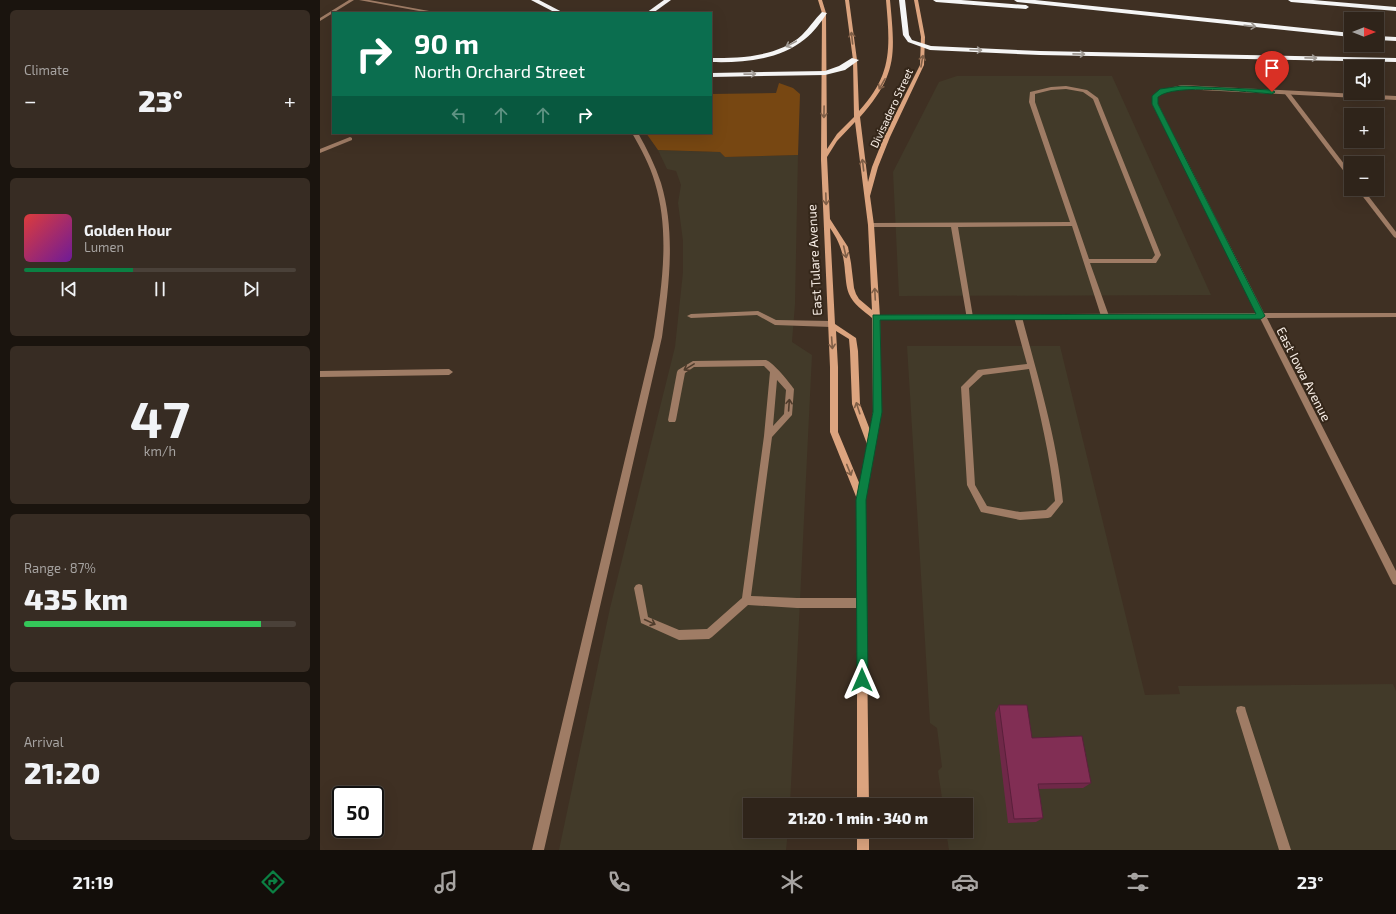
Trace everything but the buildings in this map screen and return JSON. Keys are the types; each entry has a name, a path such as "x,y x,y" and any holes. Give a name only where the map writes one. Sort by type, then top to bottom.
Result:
{"highway":[{"path":"534,0 559,12"},
{"path":"650,12 668,0"},
{"path":"902,0 906,35 908,38 924,47 1040,53 1396,60"},
{"path":"936,0 1344,34"},
{"path":"1017,0 1211,22"},
{"path":"1291,0 1396,9"},
{"path":"712,60 748,58 782,49 800,39 821,16"},
{"path":"1384,38 1396,39"},
{"path":"712,74 825,73 842,68 855,60"}],"main road":[{"name":"East Tulare Avenue","path":"820,0 825,73 824,160 834,367 834,432 861,500"},
{"name":"East Tulare Avenue","path":"846,0 850,16 855,60 857,117 871,225 876,317 877,412 861,500 863,798"},
{"name":"Divisadero Street","path":"824,160 834,140 857,117 878,91 889,69 892,57 888,0"},
{"name":"Divisadero Street","path":"867,201 876,167 887,137 922,65 924,47 916,0"},
{"path":"826,218 846,249 849,290 858,305 876,317"},
{"path":"831,324 852,338 854,350 856,404 872,444"},
{"path":"863,838 863,850"}],"street":[{"path":"333,12 352,0"},
{"path":"360,0 432,12"},
{"path":"320,20 332,12"},
{"name":"East Iowa Avenue","path":"1287,93 1182,87 1162,91 1155,96 1155,104 1396,581"},
{"path":"1087,261 1154,261 1158,255 1095,98 1085,91 1071,88 1041,90 1032,93 1032,102 1105,316"},
{"path":"1287,93 1396,98"},
{"path":"1287,93 1344,168"},
{"path":"538,850 658,336 664,298 668,263 667,228 662,202 644,147 636,134"},
{"path":"320,151 350,139"},
{"path":"1365,196 1396,236"},
{"path":"954,224 969,317"},
{"path":"871,225 1074,224"},
{"path":"691,316 758,313 775,322 831,324"},
{"path":"876,317 1396,315"},
{"path":"1018,317 1031,366 1050,440 1057,473 1059,502 1048,514 1020,516 984,509 971,485 965,387 981,372 1031,366"},
{"path":"672,420 681,372 693,364 766,363 790,389 788,415 768,436"},
{"path":"639,588 644,620 679,634 709,634 746,600 768,436 774,371"},
{"path":"320,374 449,372"},
{"path":"746,600 797,603 862,603"},
{"path":"1241,711 1285,850"}],"shaded area":[{"path":"957,76 1112,76 1211,295 899,296 893,172 939,82"},
{"path":"779,83 793,88 800,94 798,155 725,157 720,152 658,150 647,134 712,134 712,94 776,93"},
{"path":"658,150 720,152 725,157 798,155 795,304 792,342 812,355 790,798 743,798 743,838 787,838 786,850 559,850 610,608 675,347 683,272 683,241 678,203 681,185 676,171 667,169"},
{"path":"907,346 1060,346 1145,695 1180,694 1178,686 1393,684 1396,691 1396,850 949,850 947,838 973,838 973,798 942,798 938,771 942,767 937,728 930,723"}],"route":[{"path":"862,680 861,500 877,412 876,317 1261,316 1155,104 1155,96 1170,88 1182,87 1272,92"}]}
